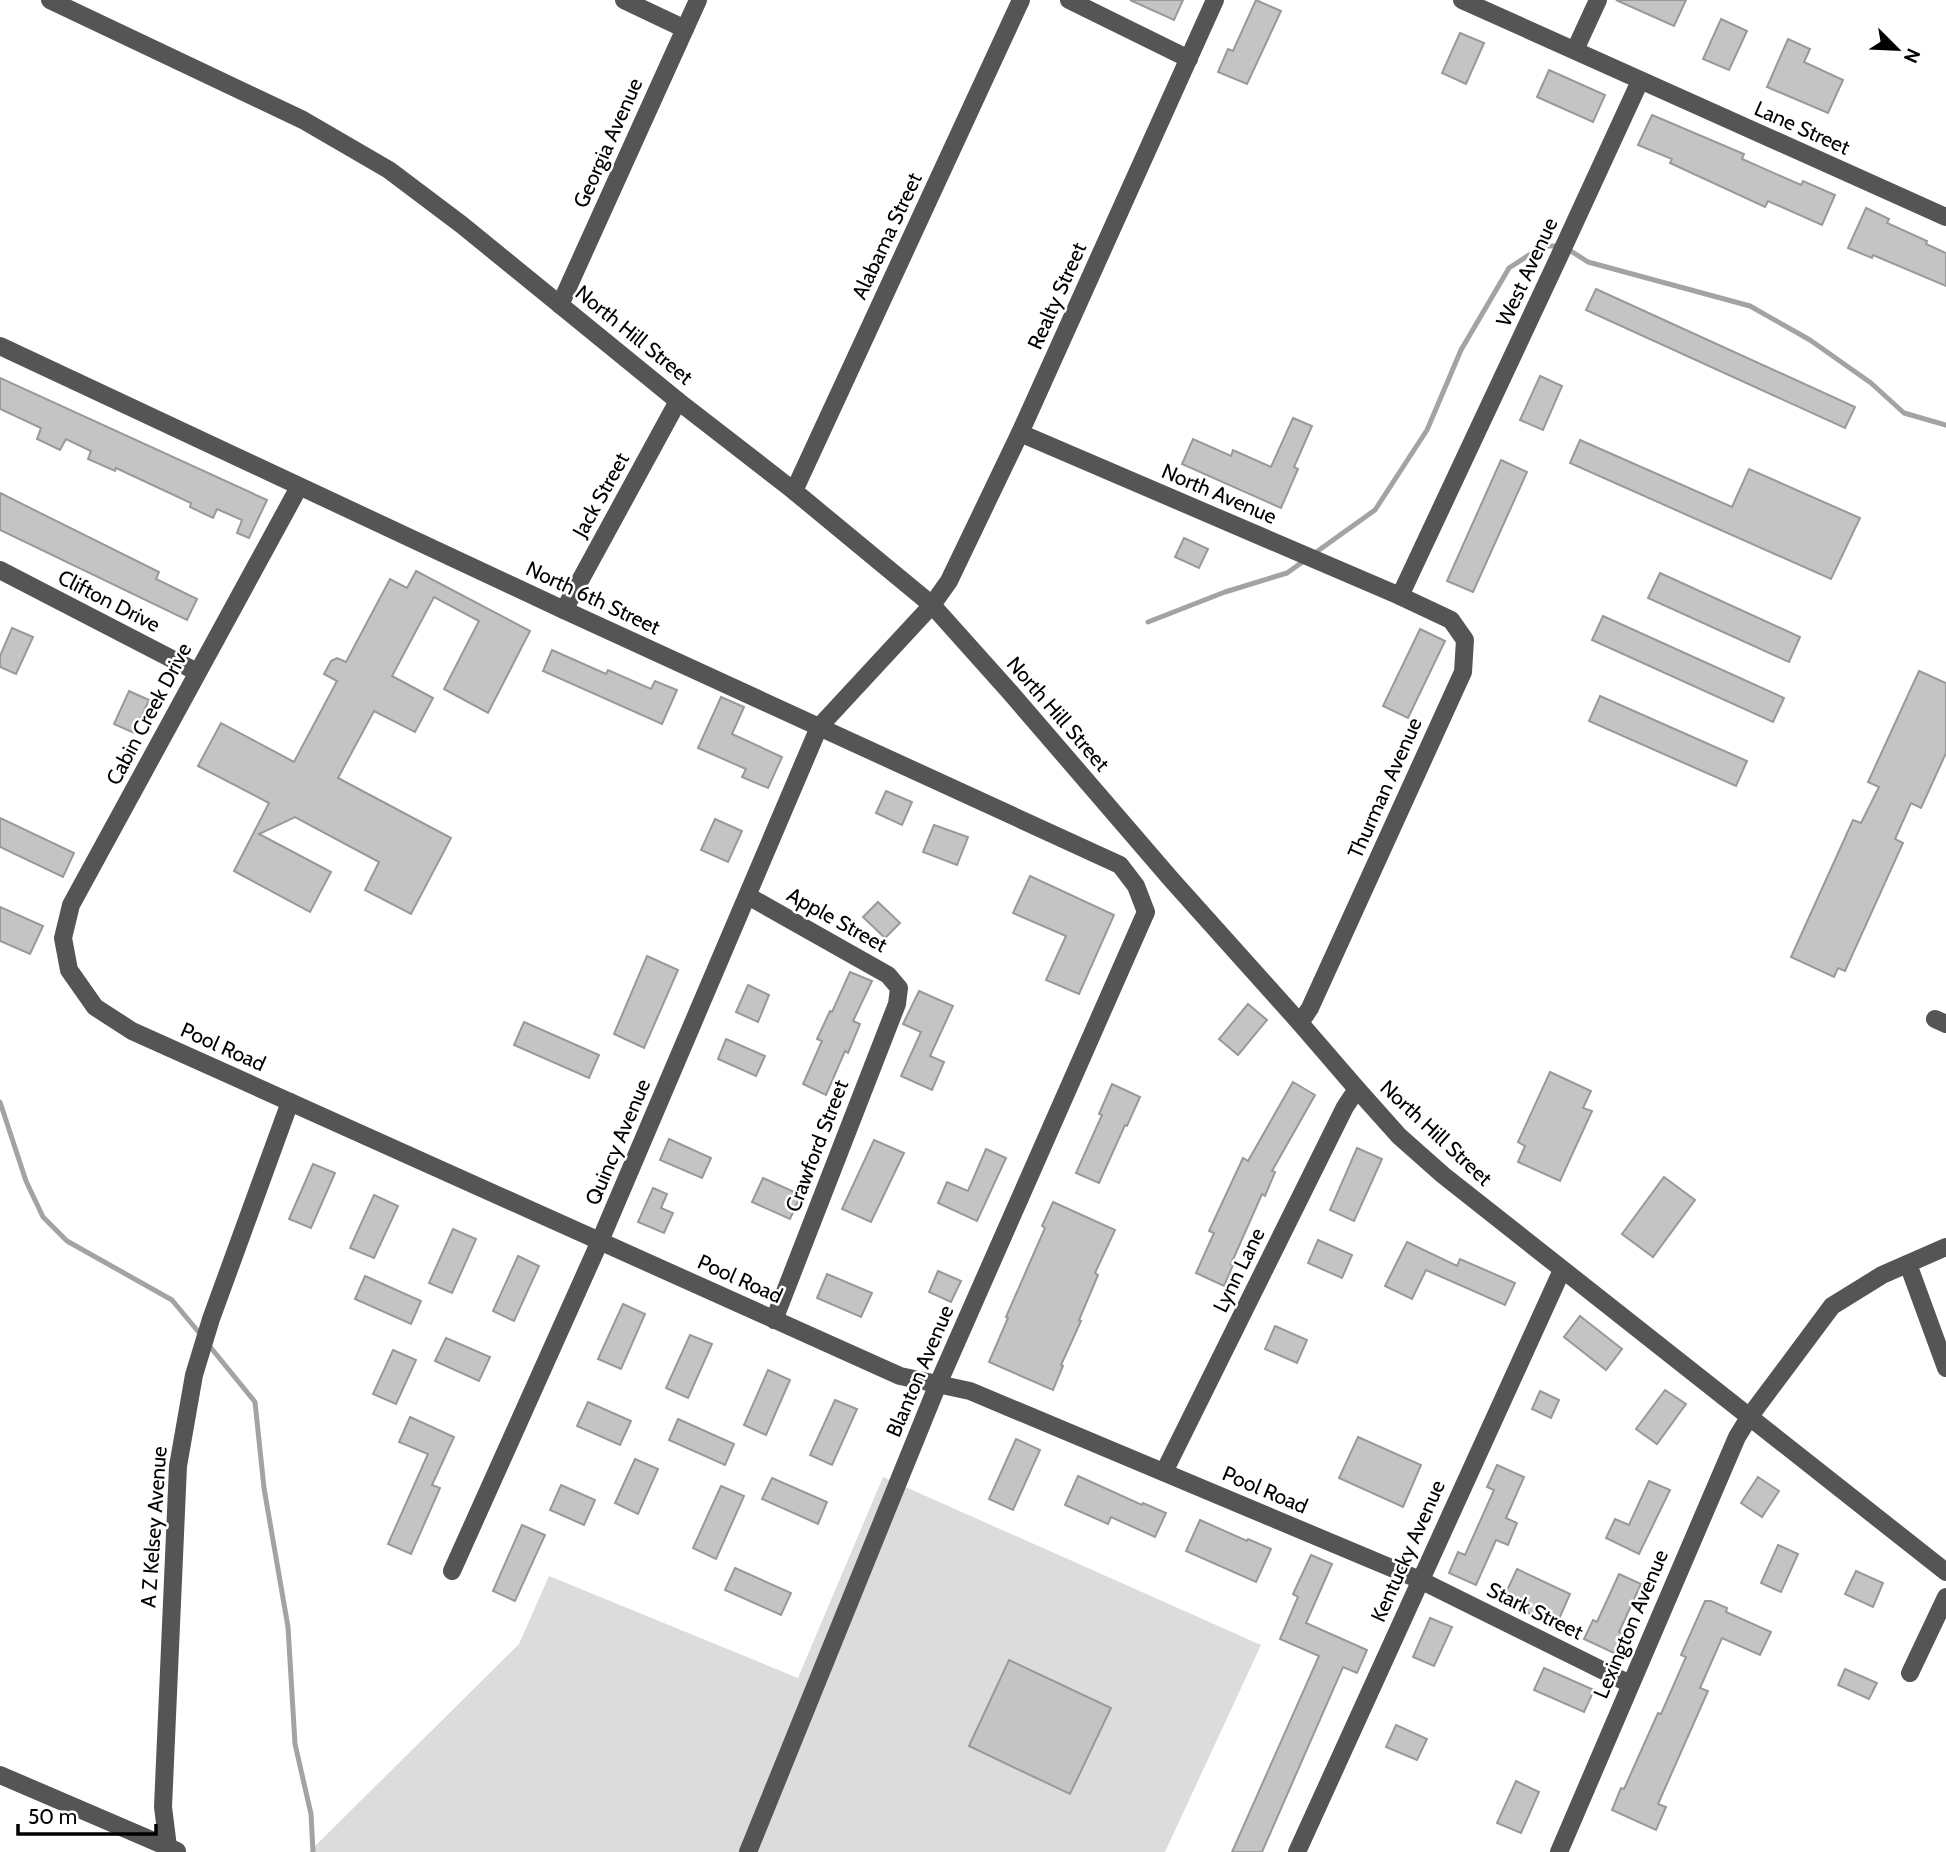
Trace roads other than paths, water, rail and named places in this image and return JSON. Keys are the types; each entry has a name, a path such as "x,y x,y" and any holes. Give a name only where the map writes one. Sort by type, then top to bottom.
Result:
{"street":[{"name":"North Hill Street","path":"50,0 303,120 389,170 462,225 932,605 1399,1136 1443,1175 1946,1572"},
{"path":"624,0 685,29"},
{"name":"Georgia Avenue","path":"560,305 698,0"},
{"name":"Alabama Street","path":"794,491 1021,0"},
{"path":"1069,0 1189,59"},
{"name":"Realty Street","path":"819,727 932,605 949,581 1020,433 1215,0"},
{"path":"1462,0 1640,81"},
{"path":"1575,50 1598,0"},
{"name":"Lane Street","path":"1640,81 1946,217"},
{"name":"West Avenue","path":"1400,596 1640,81"},
{"name":"North 6th Street","path":"0,346 564,610 1120,865 1136,886 1146,912"},
{"name":"Jack Street","path":"564,610 678,401"},
{"name":"North Avenue","path":"1020,433 1400,596"},
{"name":"Cabin Creek Drive","path":"69,970 63,938 71,905 299,487"},
{"name":"Clifton Drive","path":"0,570 197,672"},
{"name":"Thurman Avenue","path":"1300,1023 1310,1008 1462,672 1465,640 1451,620 1400,596"},
{"name":"Quincy Avenue","path":"452,1571 600,1241 819,727"},
{"name":"Apple Street","path":"748,896 888,975 899,988"},
{"name":"Blanton Avenue","path":"748,1852 938,1384 1146,912"},
{"name":"Pool Road","path":"69,970 95,1007 132,1031 900,1376 970,1391 1420,1580"},
{"name":"Crawford Street","path":"774,1320 897,1003 899,988"},
{"name":"Lynn Lane","path":"1164,1472 1345,1107 1357,1089"},
{"name":"A Z Kelsey Avenue","path":"173,1850 163,1807 178,1466 194,1375 211,1319 290,1102"},
{"name":"Lexington Avenue","path":"1559,1852 1737,1437 1750,1416 1832,1306 1882,1275 1946,1247"},
{"path":"1908,1264 1946,1368"},
{"name":"Kentucky Avenue","path":"1297,1852 1562,1269"},
{"name":"Stark Street","path":"1420,1580 1630,1684"},
{"path":"1910,1673 1946,1597"},
{"path":"0,1774 173,1850"}],"waterway":[{"path":"1148,622 1225,592 1287,573 1375,510 1427,430 1461,350 1509,268 1543,246 1563,246 1588,262 1750,306 1810,340 1871,383 1904,413 1946,425"},
{"path":"0,1102 26,1181 43,1217 67,1241 172,1300 201,1335"},
{"path":"207,1343 255,1402 264,1488 288,1627 295,1744 311,1814 313,1852"}]}
